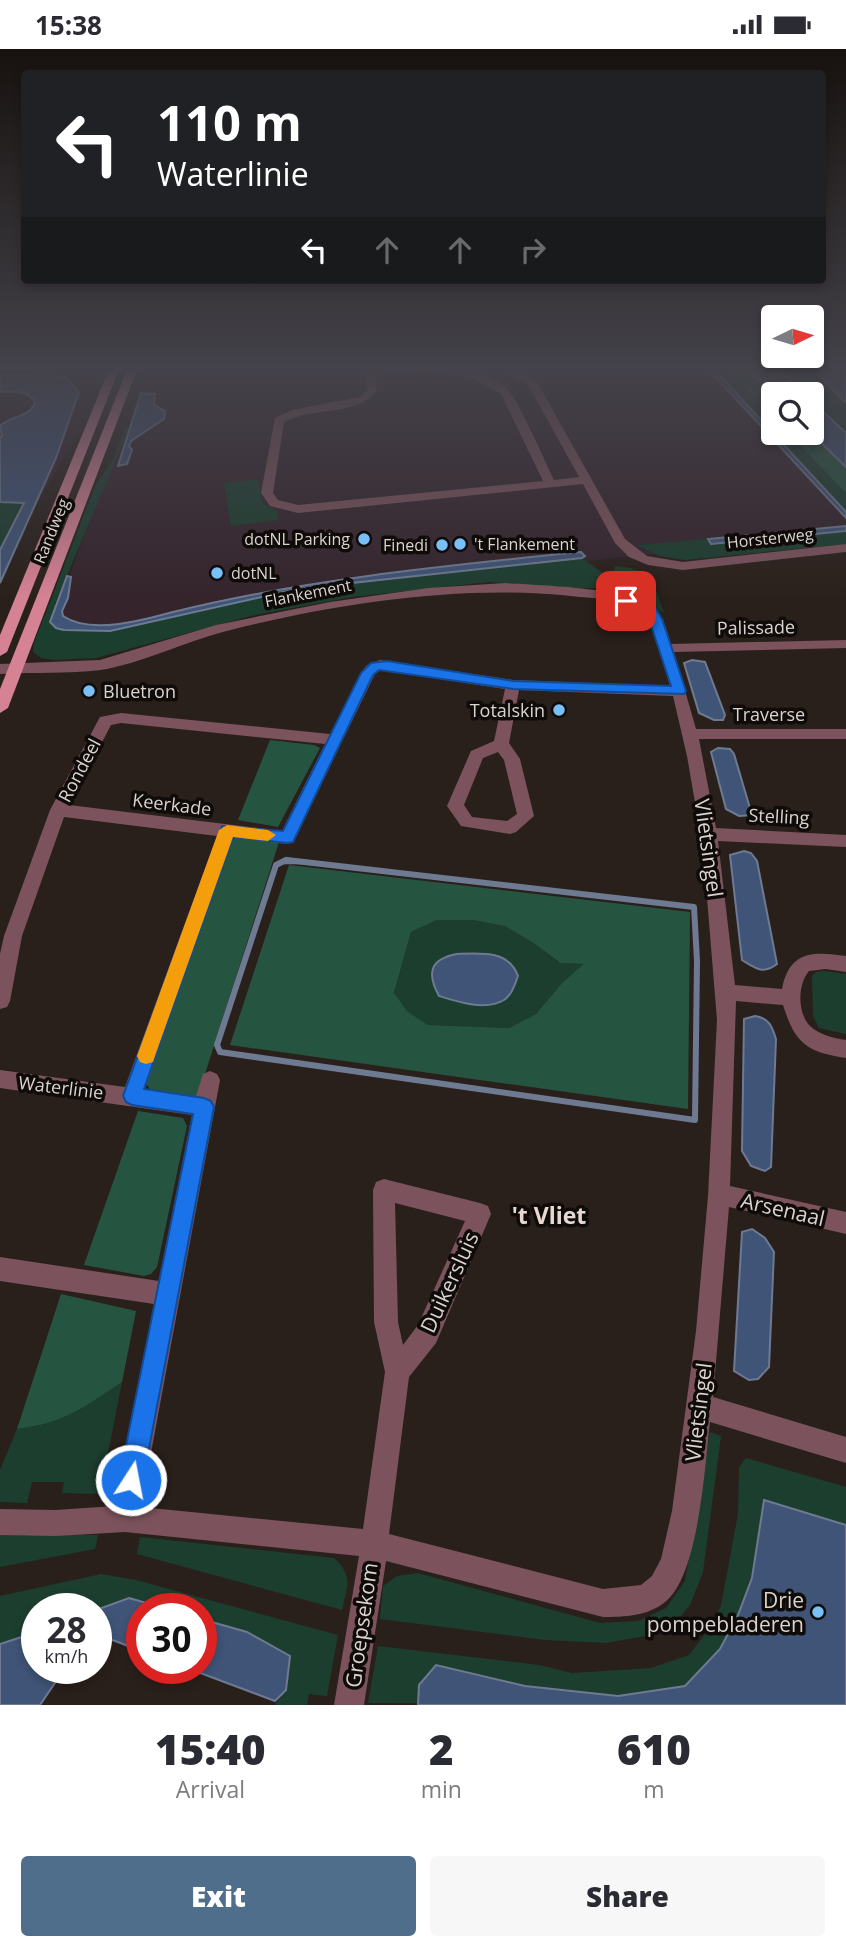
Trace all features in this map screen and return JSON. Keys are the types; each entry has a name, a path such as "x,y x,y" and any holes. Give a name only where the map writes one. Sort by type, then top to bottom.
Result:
{"main road":[{"name":"Randweg","path":"0,652 87,444"},
{"name":"Randweg","path":"0,708 8,669 101,444"}],"street":[{"path":"275,444 267,493 274,503 298,509 587,481 567,444"},
{"path":"531,444 550,484"},
{"name":"Horsterweg","path":"587,481 619,543 646,560 697,563 846,548"},
{"name":"Flankement","path":"8,669 101,665 221,628 330,606 407,595 515,587 612,597"},
{"name":"Vlietsingel","path":"0,1522 125,1520 373,1544 603,1603 627,1602 649,1597 661,1587 675,1561 700,1406 719,1194 726,992 709,834 691,734 667,648 650,610 640,604 612,597"},
{"name":"Palissade","path":"667,648 846,644"},
{"name":"Keerkade","path":"58,810 287,838 368,673 376,666 513,685 679,691"},
{"path":"501,744 477,755 456,806 467,822 510,828 526,816 512,759 501,744 513,685"},
{"name":"Rondeel","path":"0,1001 13,936 58,810 105,721 121,718 335,740"},
{"name":"Traverse","path":"691,734 846,734"},
{"path":"132,1096 227,830"},
{"name":"Stelling","path":"709,834 846,841"},
{"path":"846,964 826,961 804,964 794,976 790,998 800,1029 827,1046 846,1049"},
{"path":"726,992 790,998"},
{"name":"Waterlinie","path":"0,1079 204,1107"},
{"path":"125,1520 210,1080"},
{"name":"Duikersluis","path":"373,1544 397,1372 386,1322 384,1190 480,1214 427,1334 397,1372"},
{"name":"Arsenaal","path":"719,1194 846,1223"},
{"path":"0,1269 167,1294"},
{"path":"700,1406 846,1450"},
{"name":"Groepsekom","path":"349,1705 364,1621 373,1544"}],"shaded area":[{"path":"0,444 72,444 25,523 0,583"},
{"path":"118,444 787,445 846,506 846,536 624,557 309,593 47,636"}],"green space":[{"path":"119,444 122,444 55,604 56,628 110,631 297,589 582,558 603,573 599,585 595,588 488,582 352,597 250,616 96,658 41,658 33,652 34,643 95,486 114,458"},
{"path":"786,445 800,445 846,493 846,512"},
{"path":"800,445 823,445 846,467 846,493"},
{"path":"258,479 263,504 277,511 279,520 231,526 224,483"},
{"path":"0,502 25,502 1,550 0,550"},
{"path":"846,531 846,544 685,560 660,556 637,545 708,539 711,544"},
{"path":"615,566 651,576 664,613 648,603 608,593"},
{"path":"270,740 320,748 278,827 238,820"},
{"path":"235,838 279,842 197,1099 152,1092 145,1082 231,841"},
{"path":"289,865 690,912 688,1109 230,1045","holes":["437,920 473,920 505,926 560,963 584,964 562,983 536,1014 509,1028 428,1025 407,1011 394,993 411,932"]},
{"path":"437,920 473,920 505,926 535,944 559,963 585,964 562,983 536,1014 509,1028 428,1025 407,1011 394,994 411,932"},
{"path":"816,972 846,974 846,1034 819,1028 813,1016 812,976"},
{"path":"138,1111 183,1118 187,1126 157,1267 151,1274 144,1276 84,1265"},
{"path":"61,1294 136,1311 122,1382 84,1407 61,1418 17,1429"},
{"path":"122,1382 100,1494 62,1493 64,1482 32,1482 27,1503 0,1502 0,1470 17,1429 61,1418 84,1407"},
{"path":"710,1432 721,1436 703,1572 690,1605 668,1632 606,1643 545,1640 380,1619 383,1586 397,1576 418,1573 600,1623 638,1621 666,1608 685,1581"},
{"path":"746,1458 846,1487 846,1705 368,1703 378,1646 539,1665 572,1673 651,1668 689,1655 706,1633 721,1606 738,1514 739,1467"},
{"path":"0,1534 98,1535 95,1549 0,1567"},
{"path":"140,1537 334,1558 347,1576 342,1610 137,1554"},
{"path":"101,1574 184,1593 126,1593 126,1599 112,1604 112,1593 21,1593 21,1637 0,1644 0,1596"},
{"path":"217,1602 338,1635 327,1696 309,1694 307,1705 275,1705 286,1690 217,1636"}],"water":[{"path":"0,444 61,444 0,583 0,550 24,503 0,502"},
{"path":"125,444 130,444 132,450 127,464 118,466"},
{"path":"846,444 846,467 823,445"},
{"path":"778,445 784,445 846,512 846,518"},
{"path":"846,526 846,531 711,544 708,539"},
{"path":"581,552 585,556 582,558 297,589 110,631 64,630 56,628 50,622 67,576 71,577 63,616 88,625 102,625 133,622 223,601 325,582"},
{"path":"692,660 705,662 725,715 723,720 714,720 699,713 684,663"},
{"path":"718,748 730,749 734,754 752,815 739,816 726,809 711,752"},
{"path":"744,851 751,853 757,861 777,964 763,970 742,960 730,855"},
{"path":"457,954 493,955 508,961 518,976 509,995 504,1000 489,1005 463,1003 439,996 433,981 433,969 441,960"},
{"path":"755,1016 769,1023 776,1039 771,1167 765,1171 751,1166 742,1151 744,1019"},
{"path":"752,1229 765,1238 774,1252 769,1367 758,1379 749,1380 734,1371 742,1232"},
{"path":"764,1500 846,1525 846,1705 418,1705 419,1685 436,1665 525,1686 618,1696 685,1686 720,1649 738,1615 752,1578"},
{"path":"126,1599 126,1645 112,1640 112,1604"},
{"path":"217,1624 247,1632 290,1656 286,1690 275,1701 217,1679"},
{"path":"21,1637 21,1684 54,1684 40,1705 0,1705 0,1644"}],"waterway":[{"path":"282,862 286,860"},
{"path":"282,862 276,865 217,1045 220,1052 695,1120 697,961 694,907 287,860"},
{"path":"282,862 302,862"}],"slow traffic":[{"path":"146,1056 227,830 268,835"}],"place":[{"name":"dotNL Parking","path":"364,539"},
{"name":"'t Flankement","path":"460,544"},
{"name":"Finedi","path":"442,545"},
{"name":"dotNL","path":"217,573"},
{"name":"Bluetron","path":"89,691"},
{"name":"Totalskin","path":"559,710"},
{"name":"Drie pompebladeren","path":"818,1612"}],"district":[{"name":"'t Vliet","path":"549,1215"}],"route":[{"path":"131,1480 204,1107 132,1096 227,830 287,838 368,673 376,666 513,685 679,691 656,619 650,610 640,604 626,601"}]}
